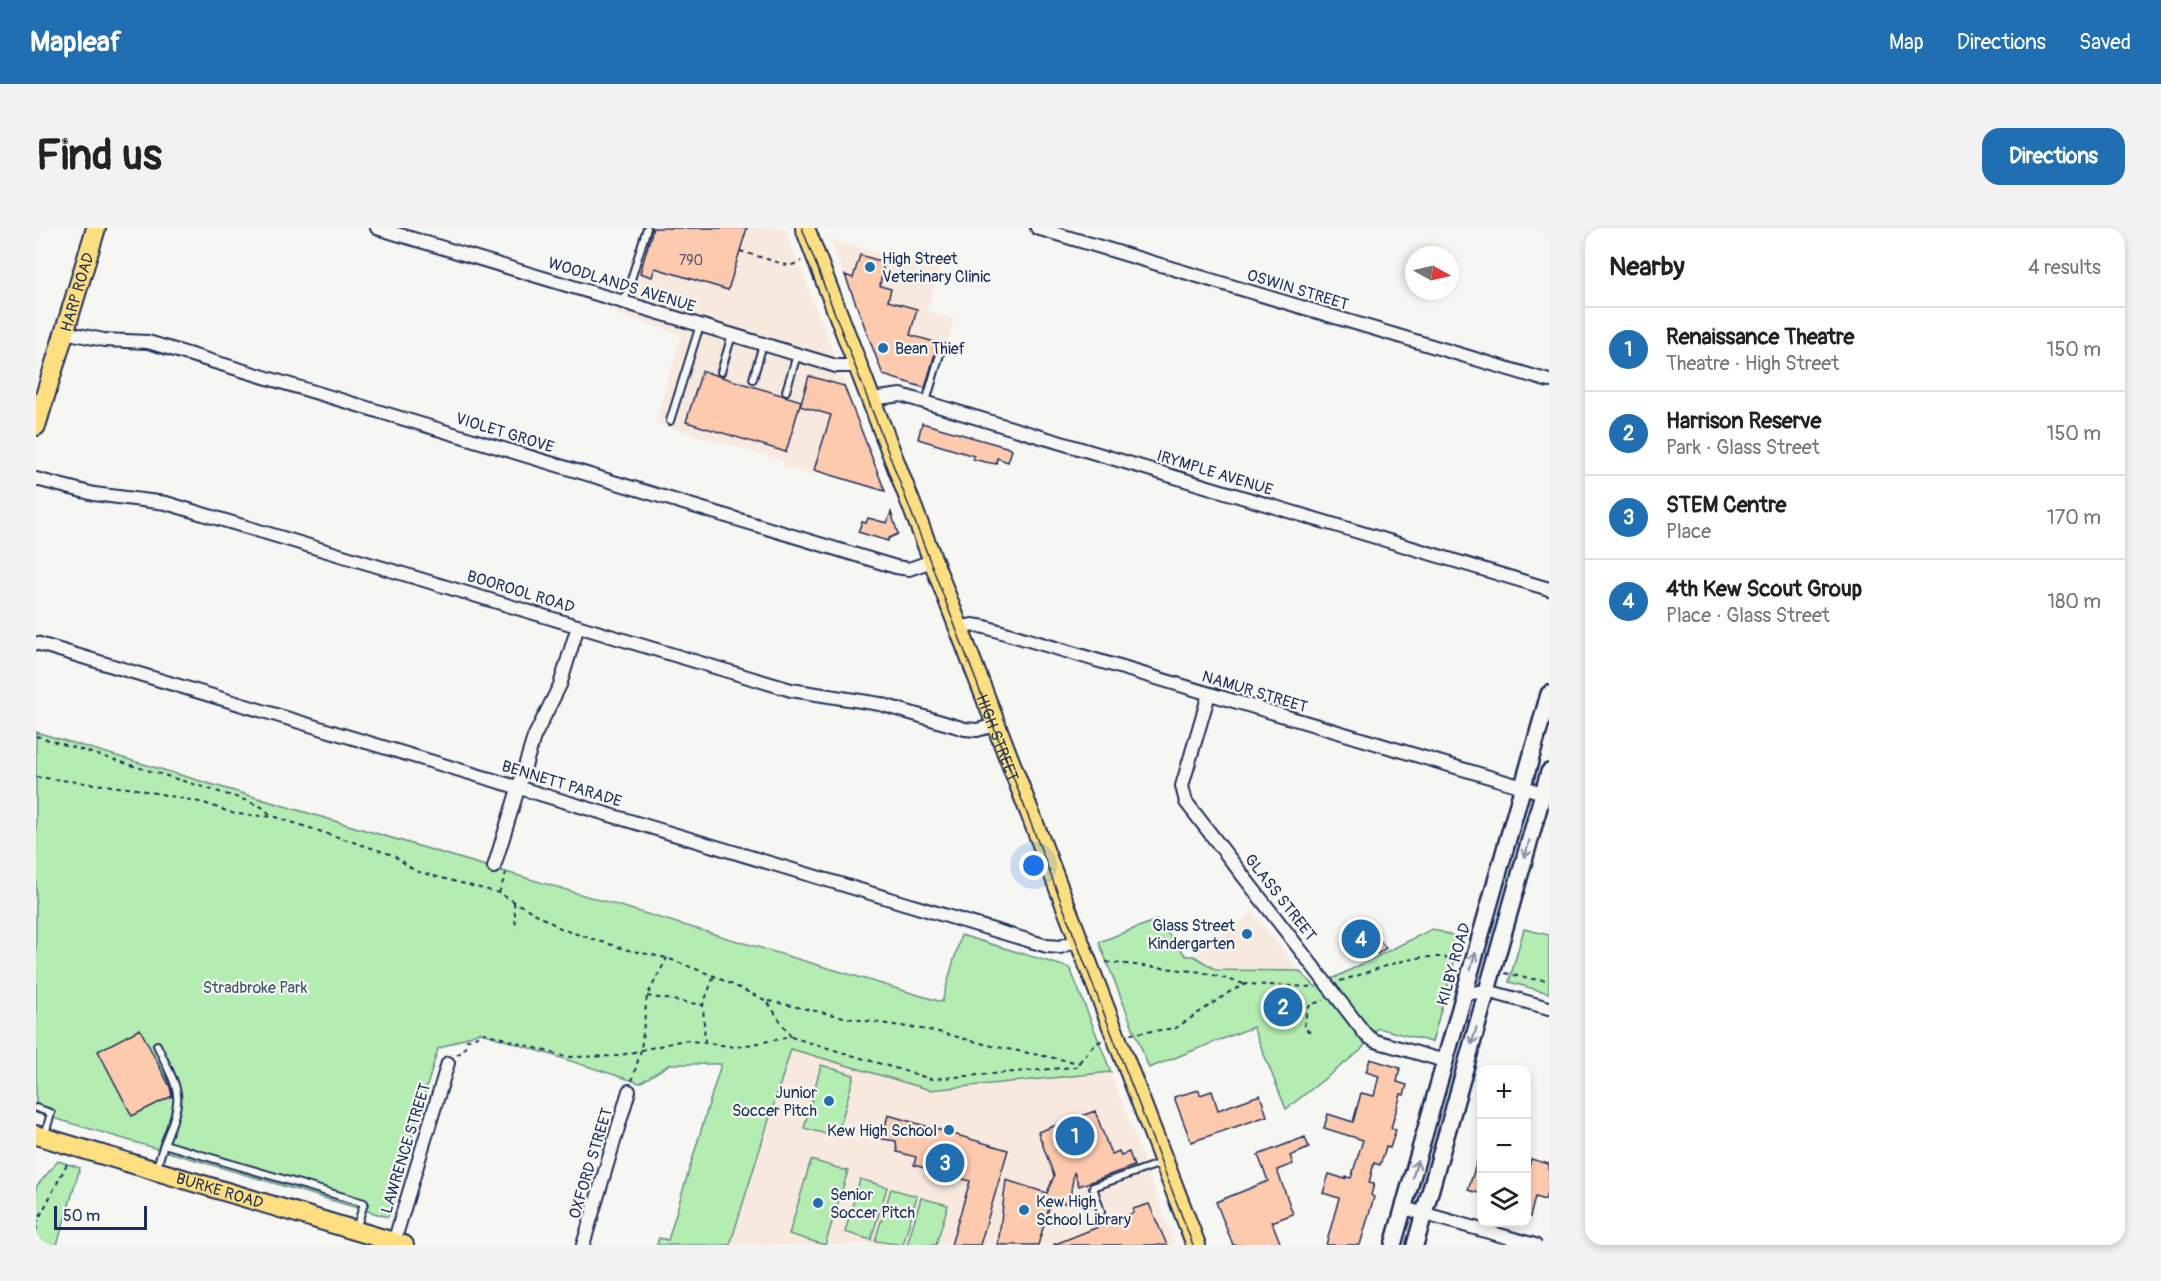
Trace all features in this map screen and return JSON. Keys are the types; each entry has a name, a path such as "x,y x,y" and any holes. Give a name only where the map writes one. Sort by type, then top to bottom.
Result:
{"main road":[{"name":"HARP ROAD","path":"36,426 96,228"},
{"name":"HIGH STREET","path":"805,228 1164,1162 1193,1244"},
{"name":"BURKE ROAD","path":"40,1136 399,1243"}],"street":[{"name":"WOODLANDS AVENUE","path":"377,228 836,366 858,366"},
{"name":"OSWIN STREET","path":"1037,228 1549,381"},
{"name":"VIOLET GROVE","path":"64,332 104,340 148,342 896,567 909,569 932,561"},
{"name":"IRYMPLE AVENUE","path":"871,399 901,395 926,402 1549,589"},
{"name":"BOOROOL ROAD","path":"36,479 94,494 166,503 791,690 880,704 965,729 977,730 996,725"},
{"name":"NAMUR STREET","path":"958,628 972,625 985,627 1543,794"},
{"path":"494,867 534,737 560,685 578,626"},
{"name":"BENNETT PARADE","path":"36,643 1047,946 1060,947 1079,940"},
{"name":"GLASS STREET","path":"1209,694 1182,786 1183,796 1371,1040 1445,1061"},
{"name":"KILBY ROAD","path":"1393,1245 1549,694"},
{"path":"1415,1245 1549,772"},
{"path":"1464,994 1487,991 1549,1008"},
{"name":"LAWRENCE STREET","path":"399,1243 448,1063"},
{"name":"OXFORD STREET","path":"583,1245 629,1090"},
{"path":"1404,1208 1535,1245"}],"lane":[{"path":"624,302 647,228"},
{"path":"670,421 700,325"},
{"path":"721,372 732,334"},
{"path":"753,379 763,344"},
{"path":"926,402 942,347"},
{"path":"786,391 797,354"},
{"path":"155,1170 177,1111 179,1096 157,1045"},
{"path":"36,1108 51,1113 40,1136"},
{"path":"164,1144 364,1203 356,1230"},
{"path":"1101,1212 1093,1187 1164,1162"}],"path":[{"path":"740,251 790,266 801,261"},
{"path":"36,736 242,799 262,807 273,817"},
{"path":"36,777 56,777 136,789 204,803 235,814 273,817 393,855 415,871 499,893 564,930 628,950 667,958 714,976 767,1001 853,1019 935,1031 992,1046 1080,1063"},
{"path":"499,893 507,869"},
{"path":"514,902 516,929"},
{"path":"1106,962 1202,972 1246,984 1313,987 1328,985 1408,959 1448,957 1472,963"},
{"path":"629,1090 641,1050 647,996 667,958"},
{"path":"1493,969 1529,979 1549,980"},
{"path":"705,1043 703,1005 714,976"},
{"path":"448,1063 464,1050 467,1040 485,1034 566,1057 617,1056 684,1041 736,1047 791,1037 931,1079 1076,1067 1095,1044 1101,1041 1103,1046 1134,1033 1176,1028 1231,991 1246,984"},
{"path":"1310,1032 1304,1028 1307,1010 1311,1004 1324,1002 1313,987"},
{"path":"647,996 703,1005"},
{"path":"767,1001 791,1037"},
{"path":"36,1231 37,1223 68,1164 73,1146"}],"shaded area":[{"path":"644,228 785,228 887,492 815,471 813,476 783,467 784,461 655,423 681,337 677,333 616,314"},
{"path":"830,239 939,270 927,311 954,320 934,390 883,375"},
{"name":"Glass Street Kindergarten","path":"1253,912 1299,971 1216,970 1194,956"},
{"name":"Kew High School","path":"790,1049 930,1090 1111,1072 1175,1245 730,1245"}],"green space":[{"name":"Stradbroke Park","path":"36,732 942,1002 961,935 1070,968 1111,1072 930,1090 791,1049 730,1245 657,1245 659,1238 668,1240 721,1064 670,1064 640,1083 479,1032 438,1049 388,1217 36,1113"},
{"path":"1157,920 1186,956 1194,956 1216,970 1299,971 1316,987 1432,929 1461,938 1432,1042 1378,1028 1360,1051 1286,1109 1253,1027 1149,1068 1099,942"},
{"path":"1524,929 1549,935 1549,993 1509,982"},
{"name":"Junior Soccer Pitch","path":"821,1065 854,1075 837,1137 804,1128"},
{"name":"Senior Soccer Pitch","path":"811,1160 848,1171 825,1245 789,1234"},
{"path":"58,1161 80,1168 57,1245 36,1245 36,1187"},
{"path":"860,1179 887,1187 871,1240 845,1232"},
{"path":"891,1189 917,1196 903,1245 875,1241"},
{"path":"921,1198 948,1205 936,1245 907,1245"}],"building":[{"path":"653,228 747,228 728,290 655,268 652,277 640,273"},
{"path":"860,255 884,262 880,286 891,289 888,301 917,309 910,335 938,343 925,388 883,375 845,275 853,278"},
{"path":"702,371 801,401 786,452 686,422"},
{"path":"809,376 844,386 885,491 814,470 831,415 800,406"},
{"path":"922,423 1006,447 1012,450 1008,462 997,458 996,464 973,459 974,456 918,439"},
{"path":"891,512 898,534 889,538 888,541 858,532 862,522 866,523 868,518 887,523"},
{"path":"1364,921 1386,948 1377,954 1373,948 1359,959 1352,949 1350,950 1343,937"},
{"path":"140,1029 170,1087 172,1096 132,1116 98,1051"},
{"path":"1370,1059 1400,1068 1397,1082 1407,1085 1404,1095 1401,1094 1391,1128 1396,1130 1390,1148 1386,1147 1380,1165 1374,1163 1369,1183 1374,1184 1371,1195 1374,1197 1360,1245 1326,1245 1339,1198 1323,1193 1329,1174 1345,1179 1346,1177 1351,1178 1363,1140 1324,1128 1328,1114 1353,1122 1361,1093 1374,1096 1379,1076 1366,1072"},
{"path":"1199,1090 1200,1095 1212,1091 1218,1110 1260,1095 1267,1116 1191,1142 1174,1097"},
{"path":"1095,1111 1112,1154 1119,1151 1121,1155 1129,1152 1134,1166 1079,1186 1074,1172 1069,1204 1051,1201 1038,1245 998,1245 1006,1180 1047,1193 1054,1176 1038,1132"},
{"path":"888,1115 1008,1150 980,1245 951,1245 970,1181 914,1165 916,1157 897,1152 896,1141 882,1139"},
{"path":"1305,1137 1309,1148 1290,1156 1293,1164 1277,1170 1293,1214 1272,1222 1281,1245 1233,1245 1216,1202 1268,1181 1258,1155"},
{"path":"1531,1159 1549,1164 1549,1185 1545,1200 1535,1197 1531,1213"},
{"path":"1477,1161 1477,1193 1468,1190"},
{"path":"1149,1204 1167,1245 1053,1245 1133,1213 1133,1209"}],"tram line":[{"path":"802,228 1193,1245"}],"place":[{"name":"High Street Veterinary Clinic","path":"870,267"},
{"name":"Bean Thief","path":"883,348"},
{"name":"Glass Street Kindergarten","path":"1247,934"},
{"name":"4th Kew Scout Group","path":"1361,939"},
{"name":"Harrison Reserve","path":"1283,1007"},
{"name":"Junior Soccer Pitch","path":"829,1101"},
{"name":"Kew High School","path":"949,1130"},
{"name":"Renaissance Theatre","path":"1075,1136"},
{"name":"STEM Centre","path":"945,1163"},
{"name":"Senior Soccer Pitch","path":"818,1203"},
{"name":"Kew High School Library","path":"1024,1210"}]}
